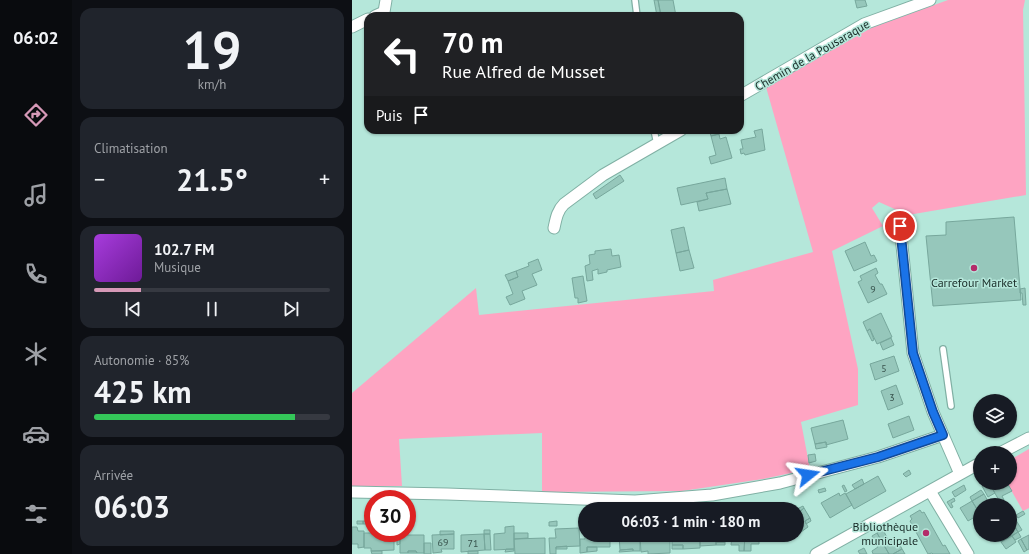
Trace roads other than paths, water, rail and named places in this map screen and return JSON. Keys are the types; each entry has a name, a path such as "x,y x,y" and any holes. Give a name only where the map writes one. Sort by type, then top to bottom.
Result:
{"street":[{"path":"384,12 386,0"},
{"name":"Chemin de la Pousaraque","path":"744,94 864,24 930,0"},
{"path":"352,27 364,21"},
{"path":"554,228 557,215 564,204 603,174 674,134"},
{"path":"900,226 913,353 933,412 960,474"},
{"path":"352,492 635,501 712,495 780,483 878,457 943,435"},
{"path":"1014,446 1029,438"},
{"path":"816,554 973,468"},
{"path":"930,491 968,554"}],"lane":[{"path":"635,0 636,12"},
{"path":"655,134 656,144"},
{"path":"943,349 951,406"}],"place":[{"name":"Carrefour Market","path":"974,268"},
{"name":"Bibliothèque municipale","path":"926,533"}]}
